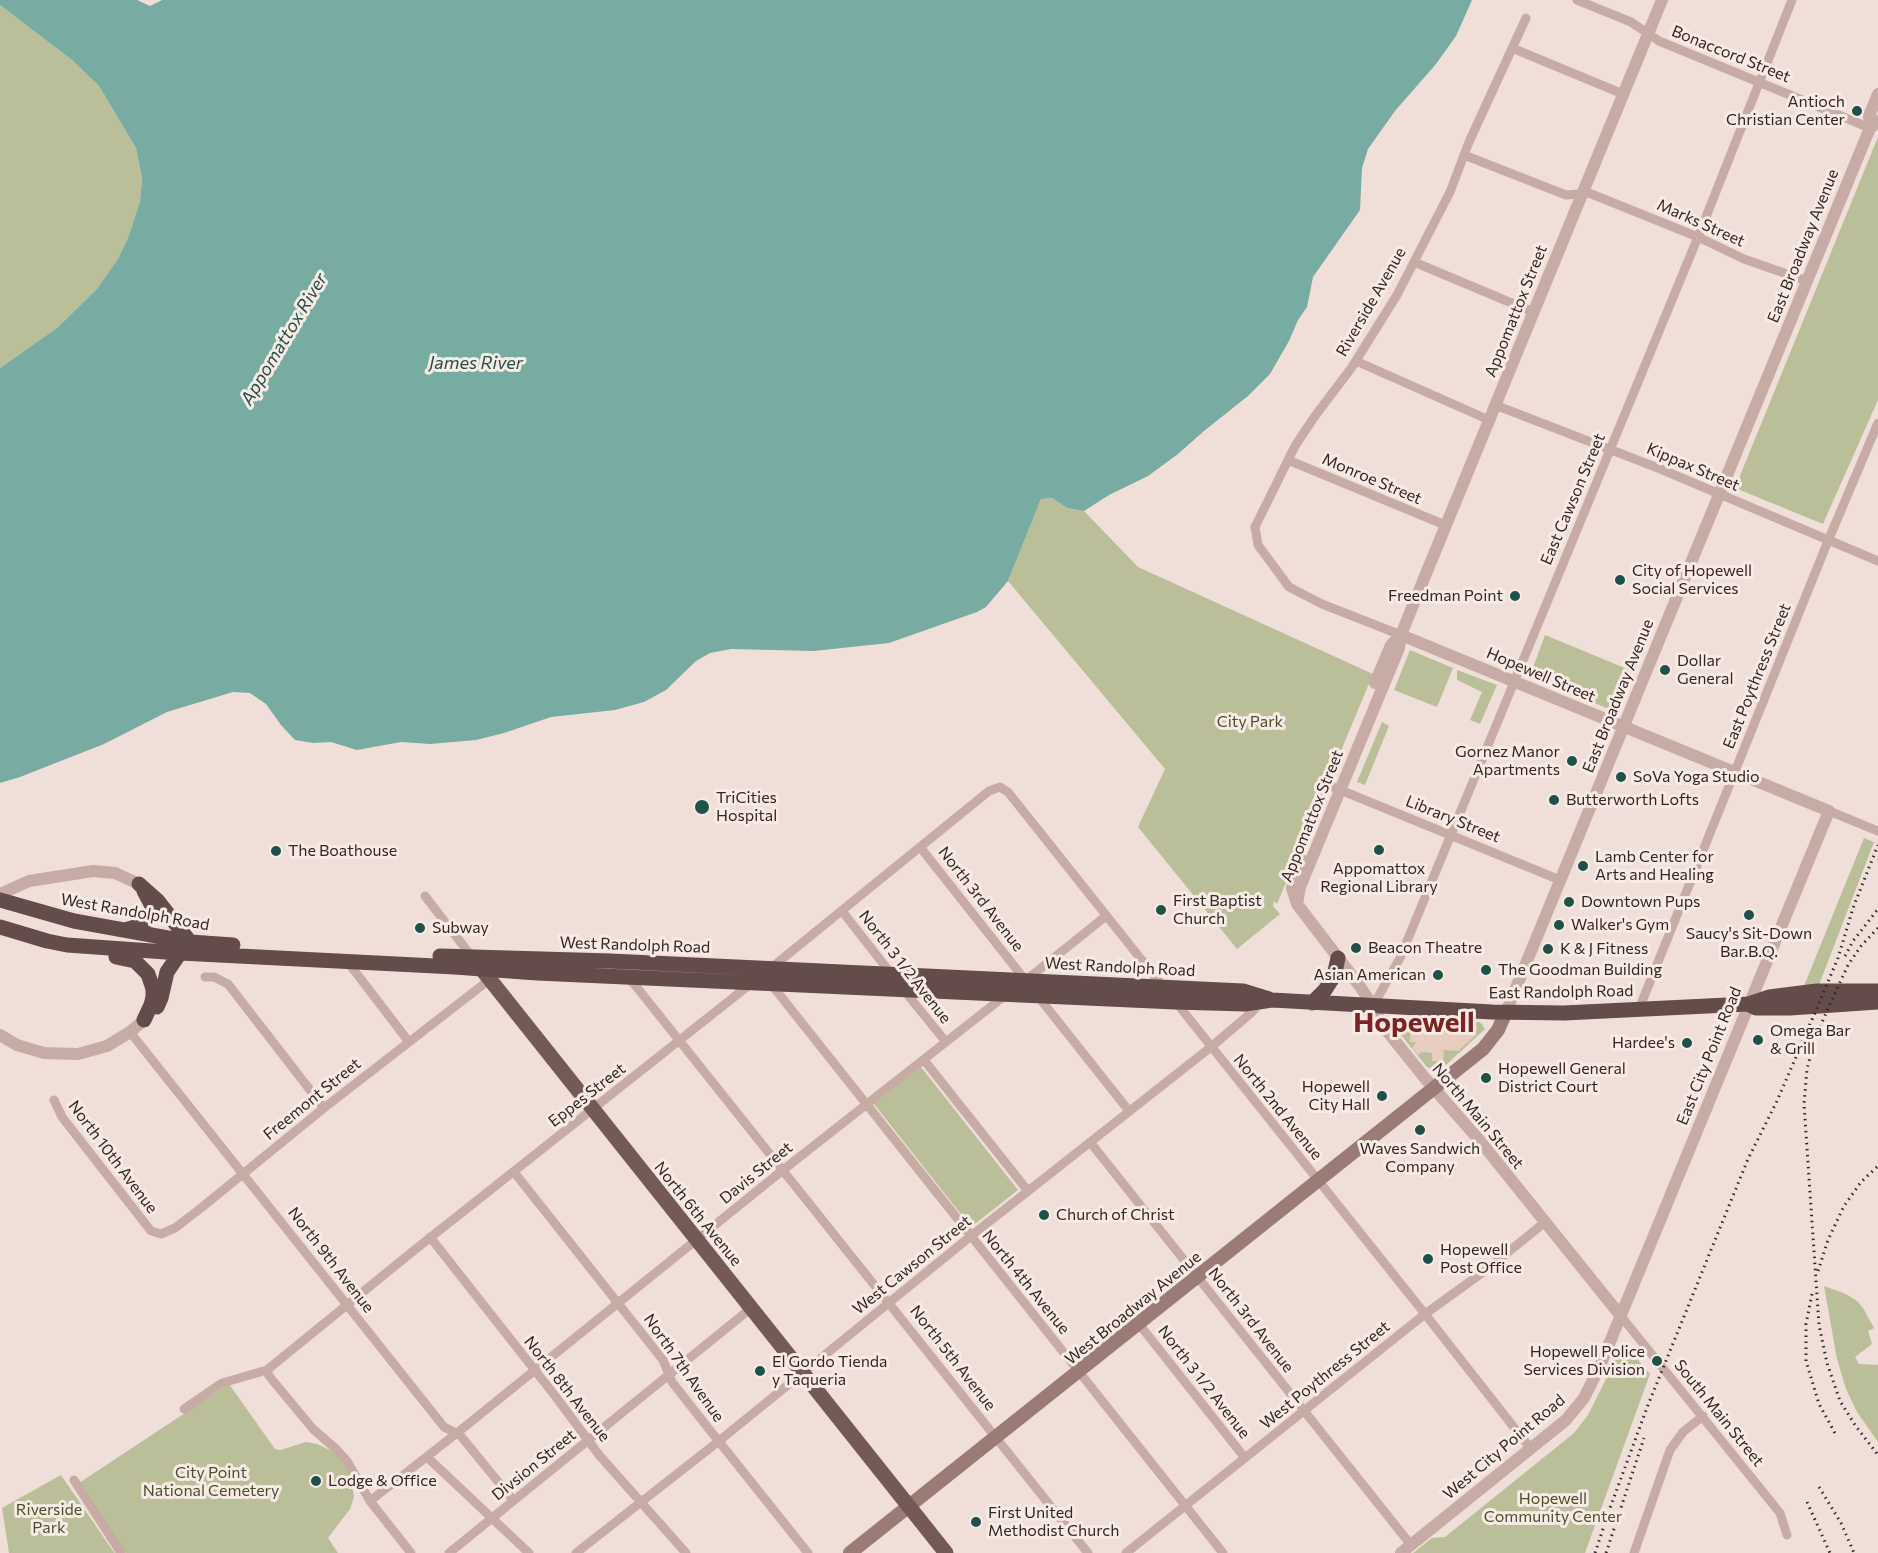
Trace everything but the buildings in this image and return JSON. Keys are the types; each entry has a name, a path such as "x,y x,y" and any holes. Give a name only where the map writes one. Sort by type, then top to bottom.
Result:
{"highway":[{"path":"123,930 136,928 150,917 152,911 150,900 139,884"},
{"path":"139,884 157,900 185,948 169,966 158,1005 144,1020"},
{"name":"West Randolph Road","path":"0,900 53,916 123,930 185,948 347,961 752,983 770,976 892,975 1244,991 1265,1000"},
{"name":"West Randolph Road","path":"4,929 67,945 185,948 481,969 610,961 904,990 1175,1002 1265,1000 1373,1006"},
{"path":"47,941 68,953 123,957 140,965 148,974 153,989 152,1005 144,1020"},
{"path":"1312,1002 1325,990 1334,976 1338,958"},
{"name":"East Randolph Road","path":"1373,1006 1506,1012 1564,1012 1748,1004 1769,997 1816,992 1878,991"},
{"name":"East Randolph Road","path":"1748,1004 1756,1008 1778,1008 1878,1002"}],"main road":[{"name":"North 6th Avenue","path":"481,969 946,1553"},
{"name":"East Broadway Avenue","path":"1434,1087 1487,1045 1498,1030 1506,1012"},
{"name":"West Broadway Avenue","path":"850,1553 1434,1087"}],"street":[{"name":"Bonaccord Street","path":"1577,0 1631,22 1659,41 1759,82 1874,124"},
{"name":"Appomattox Street","path":"1297,904 1300,887 1336,788 1399,648 1401,635 1445,525 1662,0"},
{"name":"East Cawson Street","path":"1373,1006 1400,958 1698,237 1792,0"},
{"name":"Riverside Avenue","path":"1269,562 1258,545 1255,527 1288,460 1315,416 1356,362 1397,295 1450,192 1464,155 1526,18"},
{"path":"1512,48 1623,94"},
{"name":"East Broadway Avenue","path":"1506,1012 1874,124 1869,116 1878,94"},
{"name":"Marks Street","path":"1464,155 1566,195 1582,193 1600,197 1698,237 1744,259 1807,281"},
{"path":"1414,262 1533,312"},
{"path":"1356,362 1489,420"},
{"name":"Kippax Street","path":"1495,405 1610,449 1878,561"},
{"name":"East Poythress Street","path":"1639,1009 1878,423"},
{"name":"Monroe Street","path":"1288,460 1445,525"},
{"name":"Hopewell Street","path":"1269,562 1289,587 1307,597 1878,831"},
{"name":"North 2nd Avenue","path":"920,847 989,791 1000,787 1008,792 1531,1449"},
{"name":"Library Street","path":"1336,788 1560,880"},
{"name":"East City Point Road","path":"1620,1315 1829,811"},
{"path":"770,976 842,910 920,847"},
{"name":"North 3rd Avenue","path":"920,847 1129,1111"},
{"path":"0,894 29,881 93,871 115,873 139,884"},
{"name":"North 6th Avenue","path":"425,896 481,969"},
{"name":"North Main Street","path":"1297,904 1373,1006 1383,1026 1620,1315"},
{"name":"North 3 1/2 Avenue","path":"842,910 946,1042"},
{"name":"Davis Street","path":"370,1500 1106,916"},
{"path":"347,961 409,1042"},
{"name":"North 5th Avenue","path":"610,961 629,978 680,1041 1088,1553"},
{"name":"Freemont Street","path":"151,1231 161,1234 175,1228 244,1174 409,1042 481,969"},
{"name":"North 4th Avenue","path":"770,976 867,1104 1223,1553"},
{"path":"205,977 214,977 228,984 324,1108"},
{"name":"Eppes Street","path":"184,1409 222,1383 267,1370 430,1237 752,983"},
{"name":"West Cawson Street","path":"576,1553 1211,1047 1265,1000"},
{"path":"0,1035 29,1050 59,1055 93,1051 107,1046 144,1020"},
{"name":"North 9th Avenue","path":"130,1032 444,1427 457,1433 513,1500"},
{"path":"924,1060 1028,1191"},
{"name":"North 10th Avenue","path":"54,1100 62,1117 151,1231"},
{"name":"North 3rd Avenue","path":"1090,1142 1304,1411 1406,1549"},
{"name":"North 7th Avenue","path":"514,1172 663,1360 679,1390 718,1442 808,1553"},
{"name":"West Poythress Street","path":"1126,1553 1425,1314 1486,1270 1544,1223"},
{"name":"North 8th Avenue","path":"430,1237 588,1441 686,1553"},
{"name":"Divsion Street","path":"449,1553 750,1309"},
{"name":"South Main Street","path":"1620,1315 1780,1514 1786,1535"},
{"name":"West City Point Road","path":"1406,1549 1566,1420 1584,1398 1600,1366 1620,1315"},
{"name":"North 3 1/2 Avenue","path":"1139,1324 1245,1458"},
{"path":"267,1370 269,1376 313,1429 347,1461 370,1500 411,1553"},
{"path":"1634,1553 1670,1450 1683,1432 1703,1416"},
{"path":"427,1457 529,1553"},
{"path":"74,1480 121,1553"}],"green space":[{"path":"0,5 72,60 99,86 136,148 142,178 140,202 128,238 118,259 97,289 57,328 0,368"},
{"path":"1878,137 1878,400 1823,524 1735,488"},
{"name":"City Park","path":"1052,498 1067,508 1084,511 1138,567 1373,674 1277,904 1274,901 1273,906 1280,914 1237,949 1138,827 1165,769 1008,581 1041,499"},
{"path":"1545,635 1632,671 1616,712 1530,676"},
{"path":"1410,650 1453,668 1437,707 1394,690"},
{"path":"1457,670 1497,685 1480,724 1470,720 1482,692 1457,680"},
{"path":"1382,722 1389,726 1365,785 1357,782"},
{"path":"1864,838 1874,842 1819,985 1804,986"},
{"path":"1400,1021 1479,1022 1485,1029 1447,1064 1435,1070 1427,1067 1397,1030 1397,1024"},
{"path":"921,1067 1018,1190 971,1227 874,1104"},
{"path":"1824,1286 1846,1294 1857,1301 1874,1328 1868,1331 1872,1344 1855,1357 1859,1364 1878,1365 1878,1442 1857,1412 1846,1389 1837,1359"},
{"name":"Hopewell Community Center","path":"1622,1347 1628,1348 1650,1374 1585,1553 1413,1553 1432,1538 1445,1537 1574,1433 1588,1415"},
{"name":"City Point National Cemetery","path":"229,1384 275,1449 280,1450 306,1442 317,1444 336,1453 350,1473 354,1497 350,1509 328,1538 338,1553 126,1553 79,1483"},
{"name":"Riverside Park","path":"61,1475 115,1553 9,1553 2,1508"}],"shaded area":[{"path":"1551,990 1574,999 1534,999 1537,992 1542,994 1543,991 1549,994"},
{"path":"1411,1024 1446,1025 1446,1034 1455,1034 1455,1025 1477,1026 1476,1035 1458,1051 1444,1050 1443,1062 1432,1061 1432,1053 1422,1052 1418,1055 1412,1048 1416,1042 1410,1042"}],"water":[{"name":"James River","path":"0,0 137,0 150,6 162,0 1472,0 1456,36 1436,64 1395,111 1368,149 1362,168 1360,210 1313,277 1307,307 1270,374 1248,396 1178,454 1148,476 1109,495 1084,511 1067,508 1052,498 1041,499 1008,581 986,607 977,612 889,643 814,651 731,649 710,653 696,661 666,690 644,702 615,710 551,717 476,740 430,744 401,742 357,750 331,742 313,743 295,740 266,704 250,693 233,692 167,712 104,744 0,783 0,368 57,328 97,289 118,259 128,238 140,202 142,178 136,148 99,86 72,60 0,5"}],"railway":[{"path":"1595,1553 1648,1405 1748,1159 1777,1101 1838,958 1853,908 1878,845"},
{"path":"1845,956 1853,941 1878,909"},
{"path":"1878,928 1861,946 1848,965 1815,1039 1807,1069 1804,1104 1819,1325 1827,1363 1840,1401 1878,1455"},
{"path":"1818,1271 1828,1240 1844,1206 1861,1182 1878,1166"},
{"path":"1812,1294 1806,1324 1806,1361 1819,1404 1836,1435"},
{"path":"1606,1553 1644,1438"},
{"path":"1819,1487 1841,1523 1854,1553"},
{"path":"1807,1502 1830,1553"}],"place":[{"name":"Antioch Christian Center","path":"1857,111"},
{"name":"City of Hopewell Social Services","path":"1620,580"},
{"name":"Freedman Point","path":"1515,596"},
{"name":"Dollar General","path":"1665,670"},
{"name":"Gornez Manor Apartments","path":"1572,761"},
{"name":"SoVa Yoga Studio","path":"1621,777"},
{"name":"Butterworth Lofts","path":"1554,800"},
{"name":"TriCities Hospital","path":"702,807"},
{"name":"Appomattox Regional Library","path":"1379,850"},
{"name":"The Boathouse","path":"276,851"},
{"name":"Lamb Center for Arts and Healing","path":"1583,866"},
{"name":"Downtown Pups","path":"1569,902"},
{"name":"First Baptist Church","path":"1161,910"},
{"name":"Saucy's Sit-Down Bar.B.Q.","path":"1749,915"},
{"name":"Walker's Gym","path":"1559,925"},
{"name":"Subway","path":"420,928"},
{"name":"Beacon Theatre","path":"1356,948"},
{"name":"K & J Fitness","path":"1548,949"},
{"name":"The Goodman Building","path":"1486,970"},
{"name":"Asian American","path":"1438,975"},
{"name":"Omega Bar & Grill","path":"1758,1040"},
{"name":"Hardee's","path":"1687,1043"},
{"name":"Hopewell General District Court","path":"1486,1078"},
{"name":"Hopewell City Hall","path":"1382,1096"},
{"name":"Waves Sandwich Company","path":"1420,1130"},
{"name":"Church of Christ","path":"1044,1215"},
{"name":"Hopewell Post Office","path":"1428,1259"},
{"name":"Hopewell Police Services Division","path":"1657,1361"},
{"name":"El Gordo Tienda y Taqueria","path":"760,1371"},
{"name":"Lodge & Office","path":"316,1481"},
{"name":"First United Methodist Church","path":"976,1522"}],"district":[{"name":"Hopewell","path":"1414,1023"}],"water label":[{"name":"Appomattox River","path":"284,339"}]}
